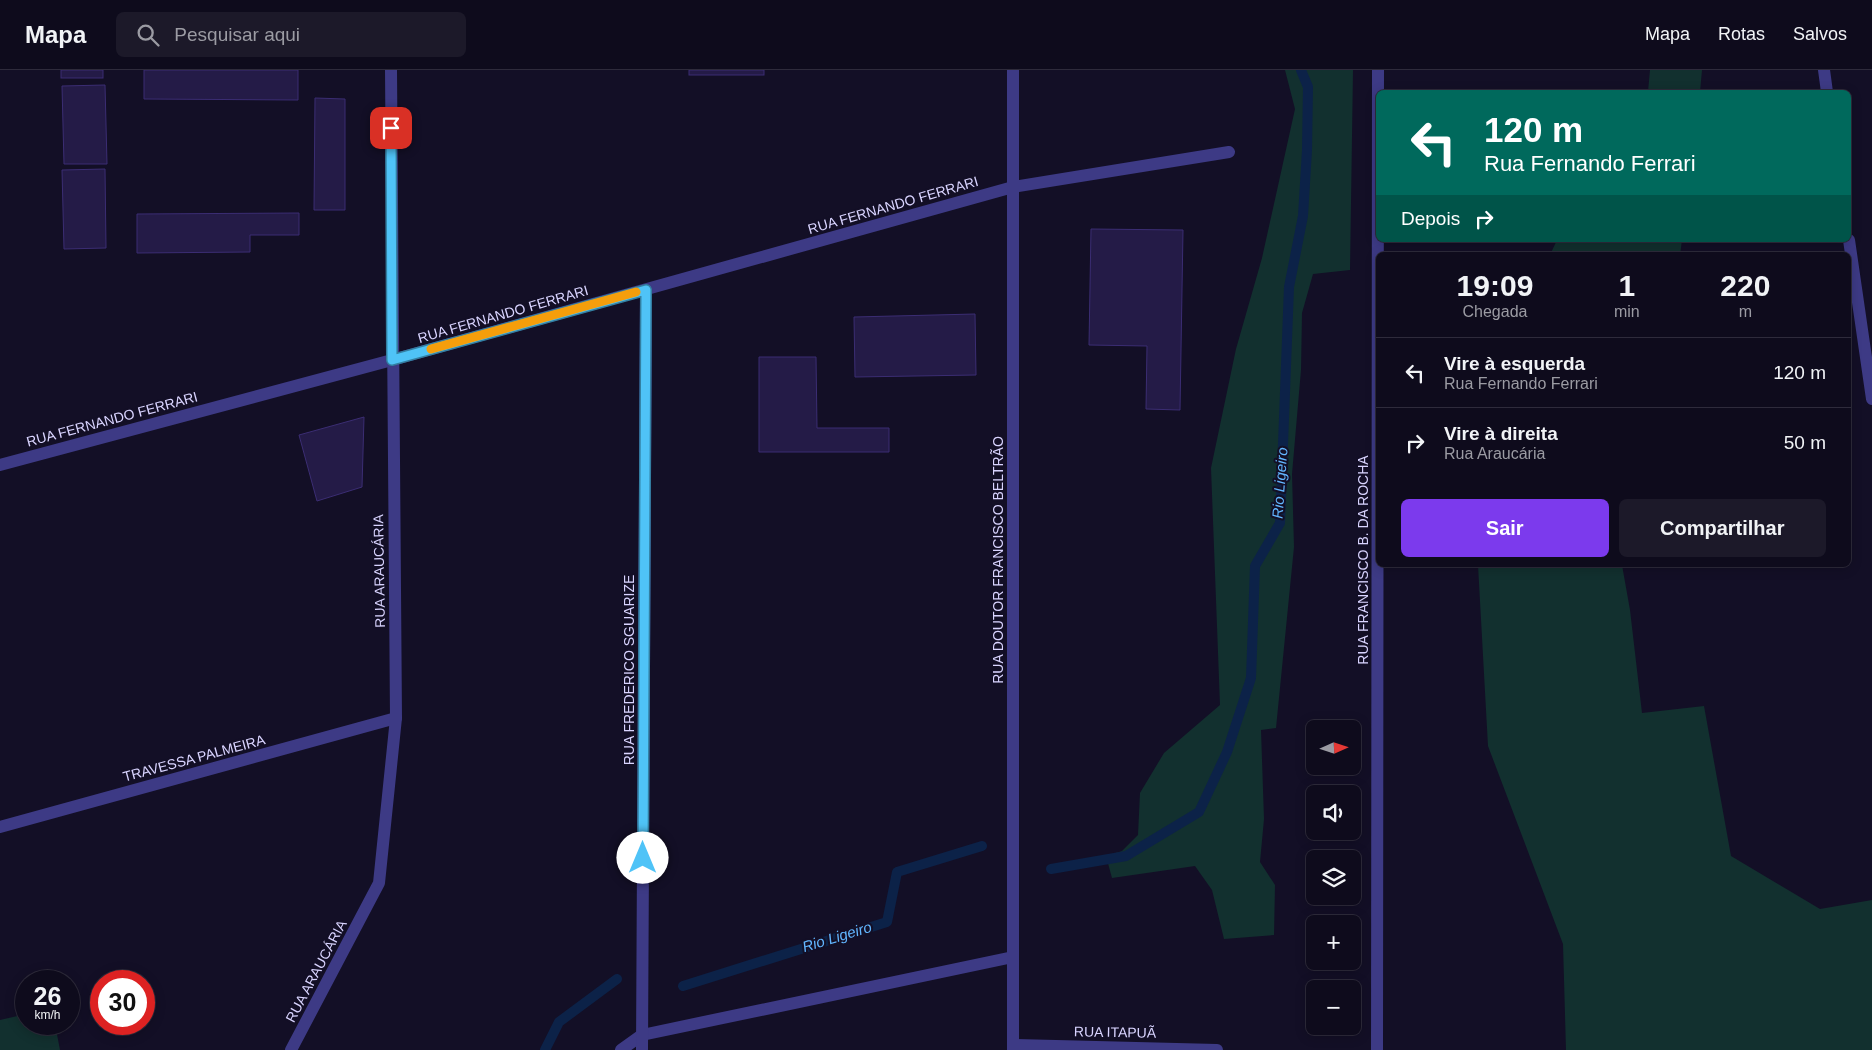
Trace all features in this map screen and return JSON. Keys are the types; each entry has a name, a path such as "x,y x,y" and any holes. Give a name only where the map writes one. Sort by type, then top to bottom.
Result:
{"street":[{"name":"RUA ARAUCÁRIA","path":"291,1050 379,883 396,718 391,70"},
{"name":"RUA DOUTOR FRANCISCO BELTRÃO","path":"1013,70 1013,1047"},
{"name":"RUA FRANCISCO B. DA ROCHA","path":"1378,70 1378,90"},
{"path":"1824,70 1827,90"},
{"name":"RUA FERNANDO FERRARI","path":"0,465 392,360 1013,187 1229,152"},
{"path":"1851,254 1872,399"},
{"name":"RUA FREDERICO SGUARIZE","path":"642,1050 646,290"},
{"name":"RUA FRANCISCO B. DA ROCHA","path":"1377,567 1377,1050"},
{"name":"TRAVESSA PALMEIRA","path":"0,827 396,718"},
{"path":"621,1050 642,1035 1013,957"},
{"name":"RUA ITAPUÃ","path":"1013,1047 1217,1050"}],"green space":[{"path":"1285,70 1353,70 1350,270 1313,274 1302,313 1301,370 1292,474 1294,547 1276,728 1261,730 1264,819 1260,862 1275,885 1274,935 1224,939 1212,890 1195,866 1112,878 1106,856 1122,851 1138,835 1140,793 1164,753 1220,705 1211,468 1236,349 1262,258 1295,109"},
{"path":"1650,70 1702,70 1700,90 1648,90"},
{"path":"1556,242 1682,242 1680,252 1551,252"},
{"path":"1478,567 1622,567 1630,610 1642,713 1704,706 1731,856 1820,909 1872,900 1872,1050 1566,1050 1563,944 1488,746"},
{"path":"15,1017 15,1035 57,1035 60,1050 0,1050 0,1020"}],"building":[{"path":"61,70 103,70 103,78 61,78"},
{"path":"144,70 298,70 298,100 144,99"},
{"path":"689,70 764,70 764,75 689,75"},
{"path":"105,85 107,164 64,164 62,86"},
{"path":"315,98 345,99 345,210 314,210"},
{"path":"105,169 106,248 64,249 62,170"},
{"path":"299,213 299,235 250,235 250,252 137,253 137,214"},
{"path":"1091,229 1183,230 1180,410 1146,409 1147,346 1089,345"},
{"path":"975,314 976,375 855,377 854,317"},
{"path":"759,357 816,357 817,428 889,428 889,452 759,452"},
{"path":"364,417 362,487 317,501 299,435"}],"waterway":[{"name":"Rio Ligeiro","path":"1051,869 1126,856 1199,812 1227,752 1251,678 1255,566 1280,523 1289,287 1303,216 1307,150 1308,87 1301,70"},
{"name":"Rio Ligeiro","path":"683,986 887,922 897,872 982,846"},
{"path":"545,1050 559,1022 617,979"}],"slow traffic":[{"path":"431,349 636,292"}],"route":[{"path":"391,128 392,360 646,290 643,858"}]}
